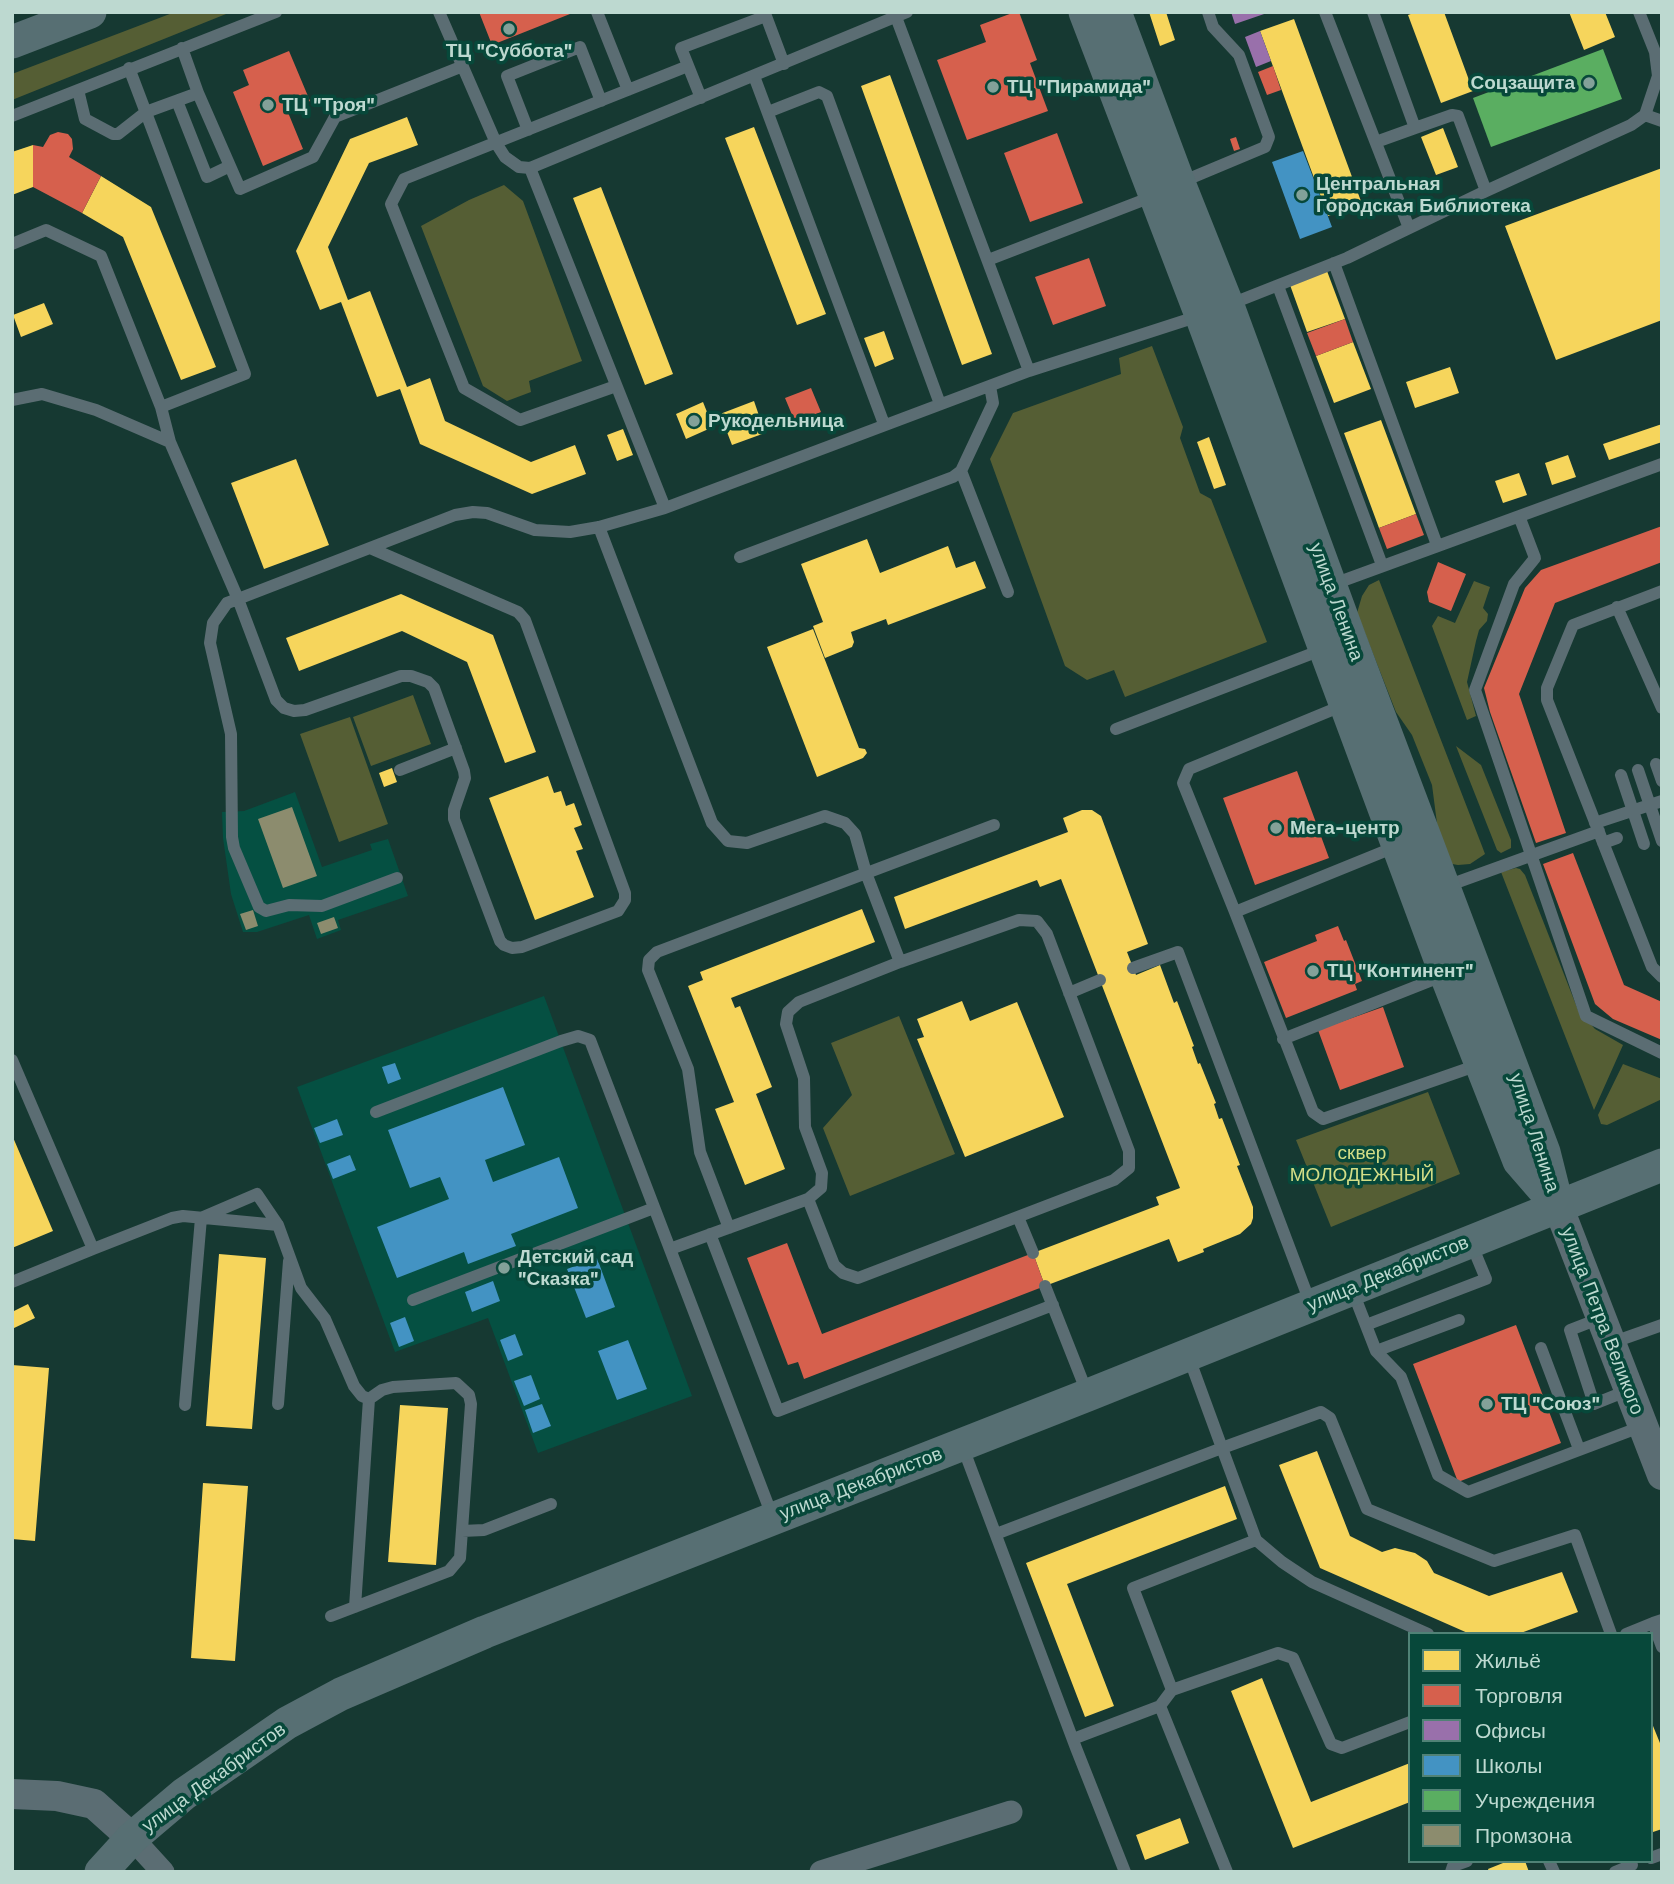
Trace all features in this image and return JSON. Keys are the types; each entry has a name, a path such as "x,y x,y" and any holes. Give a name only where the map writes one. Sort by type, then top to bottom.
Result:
{"main road":[{"path":"12,42 90,12"},
{"name":"улица Ленина","path":"1084,12 1166,190 1214,311 1337,644 1444,887 1544,1153 1558,1206"},
{"name":"улица Ленина","path":"1115,12 1166,190"},
{"name":"улица Ленина","path":"1214,311 1331,585 1344,705 1446,975 1519,1161 1558,1206"},
{"name":"улица Декабристов","path":"101,1872 132,1838 184,1794 287,1723 341,1695 485,1632 962,1445 1662,1165"}],"street":[{"name":"улица Петра Великого","path":"1558,1206 1659,1462"},
{"path":"12,1794 57,1796 94,1804 108,1813 163,1872"},
{"path":"821,1872 1011,1812"}],"lane":[{"path":"12,116 276,12"},
{"path":"439,12 496,143 505,157 519,167 530,167 902,15 1029,371"},
{"path":"597,12 628,90"},
{"path":"988,260 1265,148 1269,137 1239,55 1213,27 1208,12"},
{"path":"1325,12 1409,228"},
{"path":"1373,12 1415,128"},
{"path":"397,878 322,906 289,905 266,911 259,906 234,848 232,837 231,734 210,643 213,623 222,608 238,599 455,515 487,513 535,530 570,532 599,527 666,508 884,424 1029,371 1214,311 1334,263 1631,125 1645,115 1658,76 1659,48 1639,12"},
{"path":"701,98 681,48 766,16 784,64"},
{"path":"528,130 507,76 580,47 601,101"},
{"path":"182,48 198,93 240,188 313,157 335,117 463,66"},
{"path":"616,386 520,420 464,388 391,204 404,179 688,66"},
{"path":"129,68 245,374 161,407"},
{"path":"754,76 884,424"},
{"path":"78,90 85,119 113,135 123,131 146,112 198,93"},
{"path":"768,111 819,92 827,96 940,404"},
{"path":"177,101 207,177 230,166"},
{"path":"1376,142 1452,115 1458,116 1486,191"},
{"path":"1645,115 1662,121"},
{"path":"530,167 666,508"},
{"path":"12,244 46,230 101,256 161,407 170,442 238,599 276,701 284,708 305,710 401,676 411,676 428,682 434,688 465,778 454,810 454,818 504,945 522,947 618,911 625,900 625,893 525,620 517,612 370,548"},
{"path":"1334,263 1437,545"},
{"path":"1278,286 1382,565"},
{"path":"740,557 954,477 961,471 993,403 990,386"},
{"path":"12,400 42,394 96,410 170,442"},
{"path":"1331,585 1662,464"},
{"path":"961,471 1007,592"},
{"path":"1519,516 1535,558 1514,584 1475,690 1586,1016 1662,1053"},
{"path":"599,527 712,823 728,841 747,843 825,816 845,823 855,834 866,873 900,962"},
{"path":"1662,591 1573,625 1547,688 1547,701 1652,967 1662,977"},
{"path":"1617,607 1662,708"},
{"path":"1116,729 1337,644"},
{"path":"1344,705 1189,769 1183,783 1313,1112 1324,1118 1481,1064"},
{"path":"400,770 456,748"},
{"path":"1656,764 1662,781"},
{"path":"1637,770 1656,803 1662,841"},
{"path":"1621,775 1644,844"},
{"path":"1444,887 1599,832 1633,810 1656,803"},
{"path":"729,1228 700,1153 688,1069 648,970 649,960 657,951 994,825"},
{"path":"1599,832 1617,838"},
{"path":"1235,912 1399,845"},
{"path":"670,1249 807,1199 821,1188 822,1173 805,1127 804,1078 786,1024 788,1012 799,1002 900,962 1019,920 1037,921 1047,934 1129,1151 1129,1168 1114,1180 858,1278 843,1273 834,1265 807,1199"},
{"path":"1133,968 1178,951 1311,1305"},
{"path":"1283,1039 1446,975"},
{"path":"1069,993 1100,980"},
{"path":"376,1112 561,1041 578,1036 590,1040 773,1518"},
{"path":"12,1060 93,1249"},
{"path":"201,1218 257,1194 278,1225 301,1288 325,1319 354,1386 362,1396 369,1399"},
{"path":"413,1300 654,1208"},
{"path":"12,1282 172,1218 183,1216 278,1225"},
{"path":"1018,1217 1032,1253"},
{"path":"186,1405 201,1218"},
{"path":"710,1234 778,1411 1052,1305"},
{"path":"1366,1325 1486,1279 1471,1241"},
{"path":"278,1404 290,1257"},
{"path":"1045,1286 1088,1395"},
{"path":"1352,1288 1376,1350 1401,1377 1438,1475 1468,1492 1643,1426"},
{"path":"1376,1350 1459,1320"},
{"path":"1629,1390 1594,1404 1570,1330 1606,1331 1662,1325"},
{"path":"1541,1348 1579,1449"},
{"path":"1188,1354 1256,1540 1312,1582 1424,1632"},
{"path":"331,1616 449,1571 460,1558 471,1404 469,1395 464,1387 448,1382 393,1387 382,1390 369,1399"},
{"path":"355,1607 369,1399"},
{"path":"996,1534 1321,1412 1330,1419 1367,1509 1493,1560 1575,1535 1610,1632"},
{"path":"962,1445 1125,1872"},
{"path":"462,1531 484,1530 551,1504"},
{"path":"1172,1690 1133,1588 1256,1540"},
{"path":"1631,1632 1657,1622 1662,1647"},
{"path":"1073,1740 1160,1706 1172,1690 1278,1653 1293,1658 1331,1744 1342,1748 1408,1723"},
{"path":"1160,1706 1227,1872"},
{"path":"1615,1872 1635,1863"}],"shaded area":[{"path":"295,792 322,867 372,850 370,844 388,839 408,896 338,920 341,930 317,939 309,915 257,932 243,932 231,894 222,812 244,811"},
{"name":"Детский сад \"Сказка\"","path":"544,996 692,1396 538,1453 488,1318 395,1352 297,1087"}],"green space":[{"path":"175,12 231,12 12,100 12,74"},
{"path":"504,185 523,201 582,361 529,381 531,392 507,401 483,386 421,226"},
{"path":"1152,346 1183,427 1180,438 1200,493 1211,499 1267,642 1125,697 1114,670 1087,680 1065,666 990,459 1013,413 1121,374 1119,358"},
{"path":"1379,580 1485,854 1470,864 1452,864 1438,831 1432,785 1412,735 1396,712 1357,613 1362,596 1369,585"},
{"path":"1474,581 1490,587 1483,608 1488,614 1487,621 1479,630 1467,682 1476,716 1467,720 1432,626 1438,616 1455,623"},
{"path":"413,695 431,744 371,766 353,717"},
{"path":"350,717 388,824 339,842 300,734"},
{"path":"1456,746 1481,765 1511,840 1511,848 1501,853 1497,850"},
{"path":"1516,868 1525,875 1578,1010 1595,1029 1623,1045 1594,1110 1501,872"},
{"path":"899,1016 955,1154 850,1196 823,1128 852,1095 831,1043"},
{"path":"1623,1064 1662,1079 1662,1099 1607,1125 1601,1124 1598,1115"},
{"name":"сквер МОЛОДЕЖНЫЙ","path":"1428,1092 1460,1174 1331,1227 1296,1140"}],"building: Жильё":[{"path":"1149,12 1166,12 1175,40 1160,46"},
{"path":"1416,12 1444,12 1473,91 1441,103 1408,15"},
{"path":"1569,12 1605,12 1615,37 1584,50"},
{"path":"1294,19 1362,204 1328,216 1260,31"},
{"path":"890,75 992,354 962,365 861,86"},
{"path":"407,117 418,145 369,163 328,247 348,300 370,291 407,387 430,378 445,421 531,462 575,445 586,474 532,494 420,444 400,389 377,397 341,302 320,310 296,251 350,139"},
{"path":"754,127 826,314 797,325 725,138"},
{"path":"1443,128 1458,167 1436,175 1421,137"},
{"path":"33,145 33,187 12,195 12,152"},
{"path":"1662,168 1662,320 1556,360 1505,226"},
{"path":"101,176 151,207 216,367 181,380 123,237 82,213"},
{"path":"601,187 673,374 645,385 573,198"},
{"path":"1327,271 1345,319 1307,332 1290,285"},
{"path":"44,303 53,324 21,337 13,315"},
{"path":"884,331 894,359 875,367 864,338"},
{"path":"1353,342 1371,389 1334,403 1316,356"},
{"path":"1450,367 1459,393 1415,408 1406,382"},
{"path":"754,401 765,433 732,445 720,414"},
{"name":"Рукодельница","path":"703,402 713,427 686,439 676,414"},
{"path":"1381,420 1416,514 1379,528 1344,433"},
{"path":"1662,424 1662,442 1609,460 1603,444"},
{"path":"623,429 633,455 617,461 607,435"},
{"path":"1209,437 1226,485 1214,489 1197,442"},
{"path":"1568,455 1576,477 1552,485 1545,463"},
{"path":"296,459 329,545 264,569 231,483"},
{"path":"1519,473 1527,495 1503,503 1495,481"},
{"path":"867,539 880,573 948,546 956,568 975,561 986,588 888,625 886,619 851,632 854,642 852,647 825,658 813,626 823,622 801,564"},
{"path":"401,594 493,635 536,752 505,763 467,662 402,631 299,671 286,638"},
{"path":"813,629 859,748 865,749 867,753 863,758 817,777 767,647"},
{"path":"392,768 397,782 384,787 379,773"},
{"path":"548,776 554,793 561,791 566,806 574,803 582,825 574,828 583,849 576,851 594,897 535,920 489,798"},
{"path":"1082,810 1092,810 1101,816 1148,944 1127,952 1136,975 1160,965 1174,1003 1177,1001 1198,1064 1200,1063 1216,1103 1214,1104 1219,1119 1222,1118 1240,1165 1237,1166 1253,1207 1253,1218 1251,1224 1240,1234 1178,1262 1169,1239 1045,1286 1033,1253 1159,1205 1156,1197 1180,1188 1061,879 1040,887 1037,880 905,929 894,897 1068,832 1063,818"},
{"path":"862,909 875,942 731,998 735,1008 740,1006 772,1087 756,1094 785,1169 745,1185 715,1109 734,1102 688,986 703,980 700,972"},
{"path":"962,1001 970,1021 1017,1002 1064,1117 965,1157 917,1039 924,1037 917,1019"},
{"path":"12,1135 53,1231 12,1248"},
{"path":"219,1254 266,1258 252,1429 206,1426"},
{"path":"28,1304 35,1318 12,1329 12,1312"},
{"path":"12,1365 49,1368 35,1541 12,1539"},
{"path":"400,1405 448,1408 436,1565 388,1562"},
{"path":"1317,1451 1350,1536 1382,1552 1395,1548 1415,1553 1427,1561 1434,1573 1489,1596 1562,1572 1578,1612 1523,1632 1465,1632 1320,1568 1279,1465"},
{"path":"203,1483 248,1486 235,1661 191,1658"},
{"path":"1225,1486 1237,1519 1067,1584 1114,1706 1085,1717 1026,1563"},
{"path":"1262,1678 1311,1802 1408,1764 1408,1803 1293,1848 1231,1691"},
{"path":"1653,1726 1662,1748 1662,1829 1653,1832"},
{"path":"1180,1818 1189,1843 1145,1860 1136,1835"},
{"path":"1503,1863 1526,1863 1529,1872 1489,1872 1488,1869"}],"building: Торговля":[{"name":"ТЦ \"Суббота\"","path":"479,12 575,12 492,45"},
{"name":"ТЦ \"Пирамида\"","path":"1019,12 1037,60 1030,63 1048,111 967,140 937,60 986,42 980,25"},
{"name":"ТЦ \"Троя\"","path":"289,51 310,101 287,110 303,149 263,166 233,92 249,85 243,70"},
{"path":"1273,66 1281,90 1267,95 1258,72"},
{"path":"58,132 68,134 72,139 73,149 69,157 101,176 82,213 33,187 33,145 43,147 50,135"},
{"path":"1057,133 1083,203 1030,222 1004,153"},
{"path":"1236,137 1240,149 1234,151 1230,139"},
{"path":"1089,258 1106,306 1053,325 1035,277"},
{"path":"1345,319 1353,342 1316,356 1307,333"},
{"path":"811,388 821,412 795,422 785,398"},
{"path":"1416,514 1424,535 1387,549 1379,528"},
{"path":"1662,526 1662,562 1555,603 1519,694 1566,833 1536,843 1484,688 1525,588 1541,570"},
{"path":"1438,562 1466,574 1451,611 1429,602 1427,592"},
{"name":"Мега-центр","path":"1297,771 1329,858 1255,885 1223,798"},
{"path":"1573,853 1624,985 1662,1002 1662,1040 1613,1019 1595,1004 1543,864"},
{"name":"ТЦ \"Континент\"","path":"1338,926 1362,981 1355,984 1357,990 1286,1018 1264,962 1317,941 1315,935"},
{"path":"1383,1007 1404,1067 1340,1090 1318,1030"},
{"path":"787,1243 822,1334 1033,1253 1045,1286 804,1379 798,1362 788,1365 747,1258"},
{"name":"ТЦ \"Союз\"","path":"1516,1325 1561,1443 1458,1482 1413,1364"}],"building: Офисы":[{"path":"1231,12 1267,12 1267,13 1235,24"},
{"path":"1260,31 1271,61 1256,67 1245,37"}],"building: Школы":[{"name":"Центральная Городская Библиотека","path":"1303,151 1332,227 1300,239 1272,162"},
{"path":"395,1063 401,1079 388,1084 382,1067"},
{"path":"503,1087 525,1145 485,1160 493,1182 559,1157 578,1208 511,1234 516,1246 468,1264 464,1252 397,1278 377,1227 449,1199 440,1177 410,1188 388,1130"},
{"path":"337,1119 343,1135 320,1143 314,1128"},
{"path":"350,1155 356,1170 333,1179 327,1164"},
{"path":"597,1258 615,1307 586,1318 567,1269"},
{"path":"493,1281 500,1301 472,1312 465,1292"},
{"path":"405,1317 414,1341 399,1347 390,1323"},
{"path":"515,1334 523,1355 508,1361 500,1340"},
{"path":"628,1340 647,1389 617,1400 598,1351"},
{"path":"531,1375 540,1399 524,1406 514,1381"},
{"path":"542,1404 551,1426 533,1433 525,1410"}],"building: Учреждения":[{"path":"1603,49 1622,99 1491,147 1473,98"}],"building: Промзона":[{"path":"292,807 317,876 283,888 258,819"},
{"path":"253,910 258,926 246,930 240,914"},
{"path":"334,917 338,928 321,934 317,923"}],"place":[{"name":"ТЦ \"Суббота\"","path":"509,29"},
{"name":"Соцзащита","path":"1589,83"},
{"name":"ТЦ \"Пирамида\"","path":"993,87"},
{"name":"ТЦ \"Троя\"","path":"268,105"},
{"name":"Центральная Городская Библиотека","path":"1302,195"},
{"name":"Рукодельница","path":"694,421"},
{"name":"Мега-центр","path":"1276,828"},
{"name":"ТЦ \"Континент\"","path":"1313,971"},
{"name":"Детский сад \"Сказка\"","path":"504,1268"},
{"name":"ТЦ \"Союз\"","path":"1487,1404"}]}
